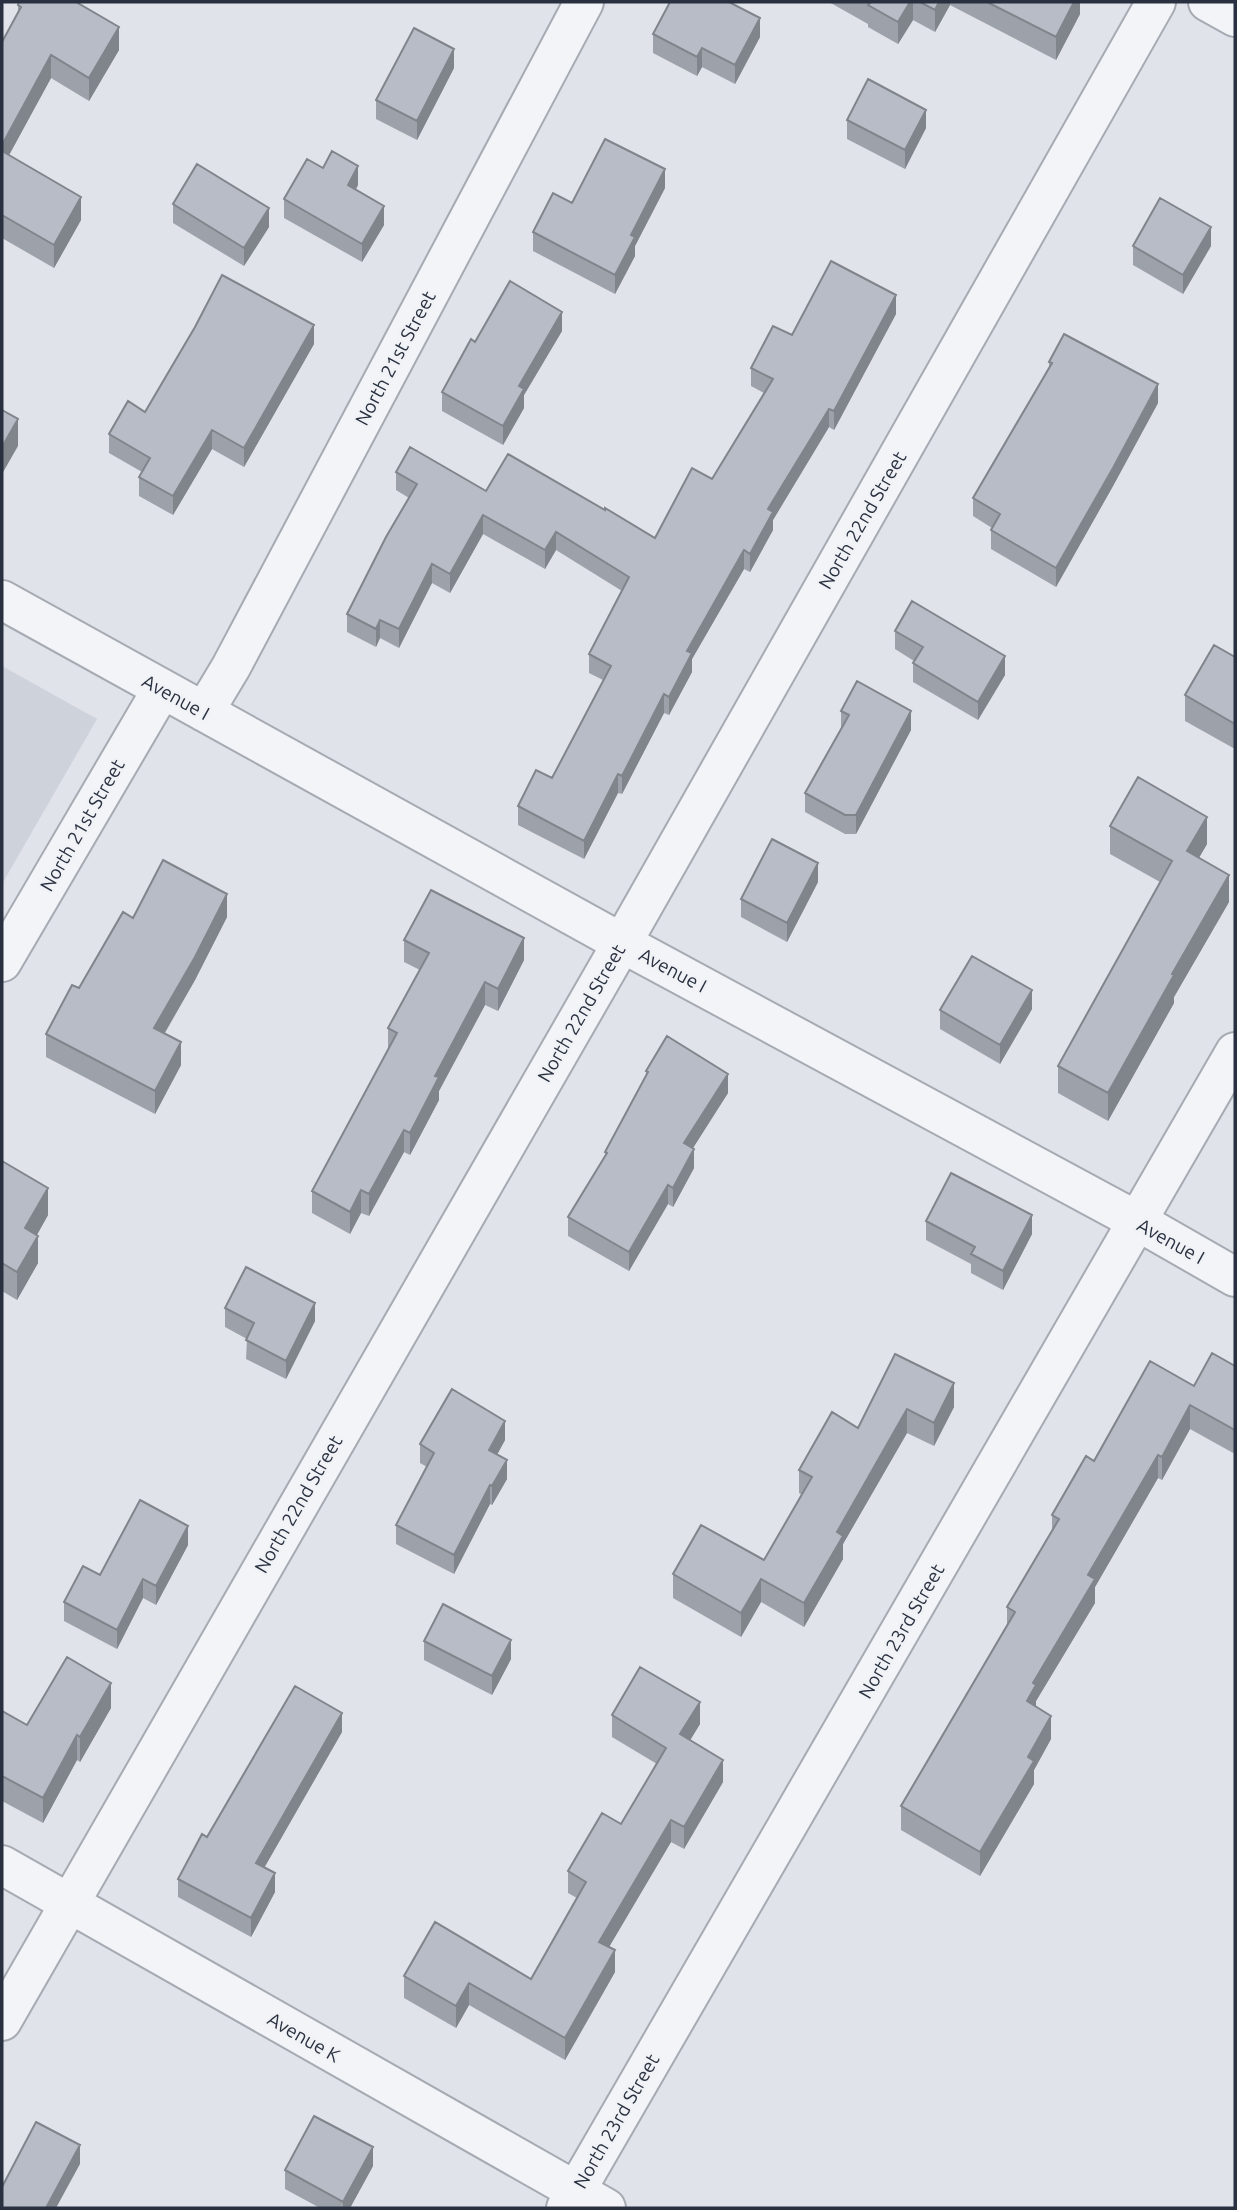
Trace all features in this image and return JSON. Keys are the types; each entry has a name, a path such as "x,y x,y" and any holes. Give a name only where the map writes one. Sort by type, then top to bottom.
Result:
{"street":[{"name":"North 21st Street","path":"204,712 244,642 584,2"},
{"name":"North 22nd Street","path":"2,2021 622,943 1156,2"},
{"path":"1208,2 1235,17"},
{"name":"Avenue I","path":"2,600 622,943 1139,1222 1235,1277"},
{"name":"North 21st Street","path":"2,962 162,689"},
{"name":"North 23rd Street","path":"582,2203 1235,1052"},
{"name":"Avenue K","path":"2,1865 582,2203"}],"shaded area":[{"path":"2,666 97,719 2,884"}],"building":[{"path":"19,2 76,2 119,27 89,78 51,55 2,145 2,42 21,7"},
{"path":"670,2 729,2 760,18 735,65 702,48 697,57 653,34"},
{"path":"868,2 910,2 898,22 868,5"},
{"path":"920,2 939,2 935,10"},
{"path":"987,2 1074,2 1056,37"},
{"path":"414,28 454,49 417,121 376,100"},
{"path":"868,79 926,110 905,150 847,120"},
{"path":"605,139 665,169 631,235 635,237 615,275 533,232 553,193 572,203"},
{"path":"2,151 81,197 54,245 2,215"},
{"path":"332,151 358,166 348,185 384,206 362,244 284,199 307,159 323,168"},
{"path":"197,164 269,208 244,248 173,204"},
{"path":"1160,198 1211,227 1183,275 1133,246"},
{"path":"831,261 896,295 834,411 829,409 768,509 773,512 750,554 744,550 687,651 692,653 669,697 664,694 622,776 618,774 584,841 518,806 536,770 552,778 611,666 589,654 629,577 556,532 545,550 483,515 450,574 432,564 399,629 380,620 376,629 347,614 386,537 417,484 396,472 410,447 486,491 508,454 655,538 692,468 712,479 773,379 751,368 773,326 792,335"},
{"path":"222,275 314,325 244,448 212,430 173,496 139,477 150,458 109,434 128,401 145,412"},
{"path":"510,281 562,312 519,386 524,389 503,426 442,392 471,339 475,342"},
{"path":"1064,334 1158,384 1056,568 991,530 1000,514 973,498 1052,363 1049,362"},
{"path":"2,410 18,419 2,447"},
{"path":"912,601 1005,656 978,702 913,663 923,647 895,631"},
{"path":"1214,645 1235,657 1235,724 1185,695"},
{"path":"857,681 911,711 856,815 845,815 805,793 849,715 841,711"},
{"path":"1138,777 1207,817 1187,851 1229,875 1108,1093 1058,1066 1172,861 1110,826"},
{"path":"772,839 818,863 787,923 741,899"},
{"path":"163,860 227,894 154,1028 181,1042 155,1091 46,1034 72,985 79,988 123,912 133,918"},
{"path":"431,890 524,938 498,989 485,982 435,1076 439,1077 410,1133 404,1130 369,1194 361,1190 350,1212 312,1191 397,1033 388,1028 429,953 404,940"},
{"path":"972,956 1032,990 1000,1045 940,1010"},
{"path":"667,1036 728,1074 684,1143 694,1149 673,1188 668,1185 629,1252 568,1217 607,1153 605,1152 648,1072 646,1071"},
{"path":"2,1161 48,1188 25,1228 38,1236 17,1272 2,1263"},
{"path":"951,1173 1032,1215 1003,1271 971,1254 975,1247 926,1221"},
{"path":"246,1267 315,1303 286,1361 246,1340 254,1323 225,1308"},
{"path":"1212,1353 1235,1366 1235,1430 1190,1405 1162,1457 1158,1455 1088,1575 1095,1579 1033,1683 1036,1685 1027,1701 1051,1716 1028,1757 1034,1761 980,1852 901,1806 1015,1612 1007,1607 1059,1519 1052,1515 1086,1456 1094,1461 1150,1361 1194,1386"},
{"path":"895,1354 954,1383 934,1423 907,1409 837,1532 843,1536 804,1603 761,1579 741,1613 673,1574 701,1525 764,1560 812,1477 799,1470 832,1412 858,1428"},
{"path":"452,1389 505,1421 489,1450 507,1460 492,1486 490,1485 454,1555 396,1525 434,1453 420,1444"},
{"path":"140,1500 188,1526 156,1586 143,1579 117,1630 64,1602 83,1566 100,1575"},
{"path":"443,1604 511,1640 492,1676 424,1641"},
{"path":"67,1657 111,1683 80,1737 77,1735 43,1798 2,1776 2,1711 27,1725"},
{"path":"640,1667 700,1702 680,1734 723,1760 684,1827 671,1820 599,1942 615,1950 565,2038 469,1983 456,2006 404,1976 435,1922 531,1979 586,1882 568,1871 602,1813 621,1824 666,1748 612,1715"},
{"path":"295,1686 342,1713 256,1863 275,1873 251,1918 178,1879 202,1834 207,1837"},
{"path":"314,2116 373,2147 343,2202 285,2170"},
{"path":"36,2122 80,2145 46,2208 2,2208 2,2187"}]}
